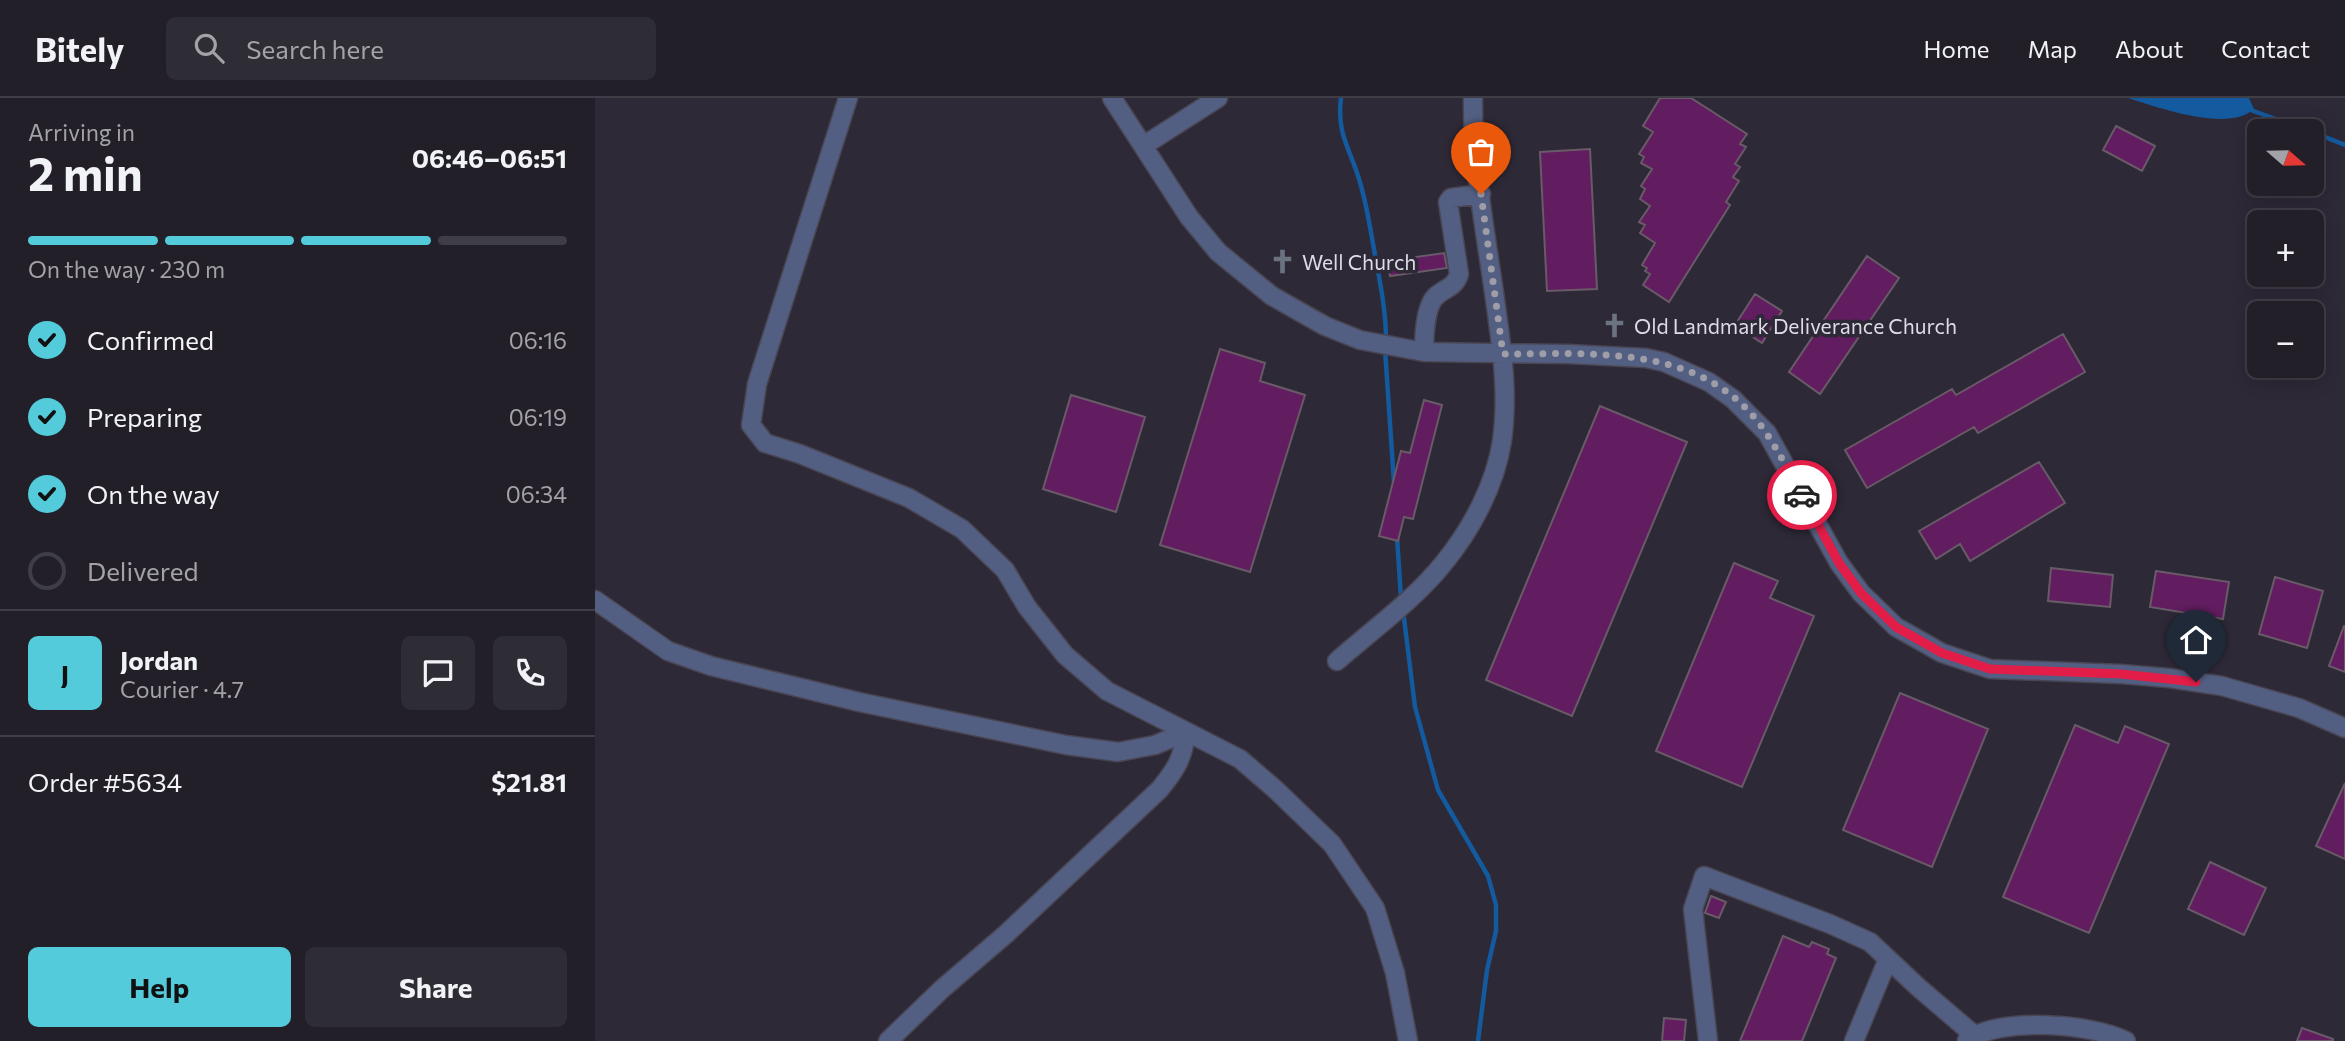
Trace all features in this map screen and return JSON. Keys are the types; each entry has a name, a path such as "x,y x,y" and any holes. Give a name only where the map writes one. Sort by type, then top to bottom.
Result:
{"street":[{"path":"848,98 757,384 751,425 765,443 800,454 909,498 962,529 1005,570 1027,607 1065,655 1107,691 1240,759 1276,790 1332,845 1375,908 1395,974 1408,1041"},
{"path":"1112,98 1196,226 1219,252 1272,296 1303,316 1360,340 1390,347 1424,352 1646,358 1664,362 1709,382 1733,399 1767,433 1839,563 1861,593 1896,627 1942,653 1990,669 2121,674 2222,686 2299,708 2345,728"},
{"path":"1143,146 1218,98"},
{"path":"1337,661 1442,566 1466,533 1494,473 1506,402 1503,354 1481,194 1473,98"},
{"path":"1424,352 1429,308 1435,297 1449,289 1459,274 1448,202 1451,198 1462,195 1481,194"},
{"path":"595,600 668,651 711,666 859,702 1066,745 1118,752 1154,745 1186,732"},
{"path":"888,1041 1160,789 1178,767 1184,752 1186,732"},
{"path":"1709,1041 1693,909 1704,876 1870,942 1970,1038 2028,1024 2115,1035 2126,1041"},
{"path":"1854,1041 1888,959"}],"water":[{"path":"2128,98 2249,98 2254,109 2242,116 2210,118 2174,112"}],"building":[{"path":"1660,98 1691,98 1747,134 1740,144 1746,147 1735,164 1740,167 1733,177 1739,181 1726,202 1730,205 1669,302 1643,285 1650,274 1642,265 1655,243 1640,233 1645,225 1639,222 1650,206 1640,199 1645,189 1641,186 1652,169 1641,163 1644,157 1639,154 1653,132 1643,126"},
{"path":"2116,126 2155,146 2142,171 2103,150"},
{"path":"1590,149 1597,289 1547,291 1540,152"},
{"path":"1444,253 1447,268 1390,276 1388,261"},
{"path":"1867,256 1899,278 1820,394 1789,372"},
{"path":"1755,294 1782,311 1762,343 1735,325"},
{"path":"2063,334 2085,372 1978,433 1974,427 1867,488 1845,450 1952,389 1956,395"},
{"path":"1220,349 1265,363 1260,381 1305,395 1250,572 1160,545"},
{"path":"1071,395 1145,417 1116,512 1043,489"},
{"path":"1424,400 1442,405 1413,519 1404,517 1398,541 1379,536 1401,451 1410,453"},
{"path":"1600,406 1687,442 1572,716 1486,680"},
{"path":"2039,462 2065,503 1970,561 1960,544 1936,559 1919,531"},
{"path":"1734,563 1778,581 1770,598 1814,616 1742,787 1656,751"},
{"path":"2051,568 2113,575 2110,607 2048,601"},
{"path":"2156,571 2229,582 2223,619 2150,607"},
{"path":"2275,577 2323,591 2307,648 2259,634"},
{"path":"2345,626 2345,672 2329,666"},
{"path":"1900,693 1988,729 1932,867 1843,830"},
{"path":"2075,725 2118,743 2125,726 2169,744 2089,933 2003,897"},
{"path":"2345,783 2345,859 2316,846"},
{"path":"2210,862 2266,888 2244,935 2188,909"},
{"path":"1711,896 1726,902 1719,918 1705,913"},
{"path":"1783,936 1809,947 1812,942 1829,949 1827,954 1836,958 1802,1041 1740,1041"},
{"path":"1664,1018 1686,1020 1684,1041 1662,1041"},
{"path":"2302,1028 2333,1039 2333,1041 2297,1041"}],"waterway":[{"path":"1341,98 1343,133 1361,186 1369,223 1383,300 1386,340"},
{"path":"2248,109 2275,119"},
{"path":"2324,137 2345,145"},
{"path":"1385,349 1394,483"},
{"path":"1397,537 1401,598"},
{"path":"1403,610 1415,707 1438,790 1488,876 1496,905 1496,931 1487,970 1478,1041"}],"way so far":[{"path":"1481,194 1503,354 1616,355 1664,362 1687,371 1733,399 1767,433 1802,495"}],"place":[{"name":"Well Church","path":"1282,261"},
{"name":"Old Landmark Deliverance Church","path":"1614,325"}],"route":[{"path":"1802,495 1839,563 1861,593 1896,627 1942,653 1990,669 2121,674 2196,682"}]}
